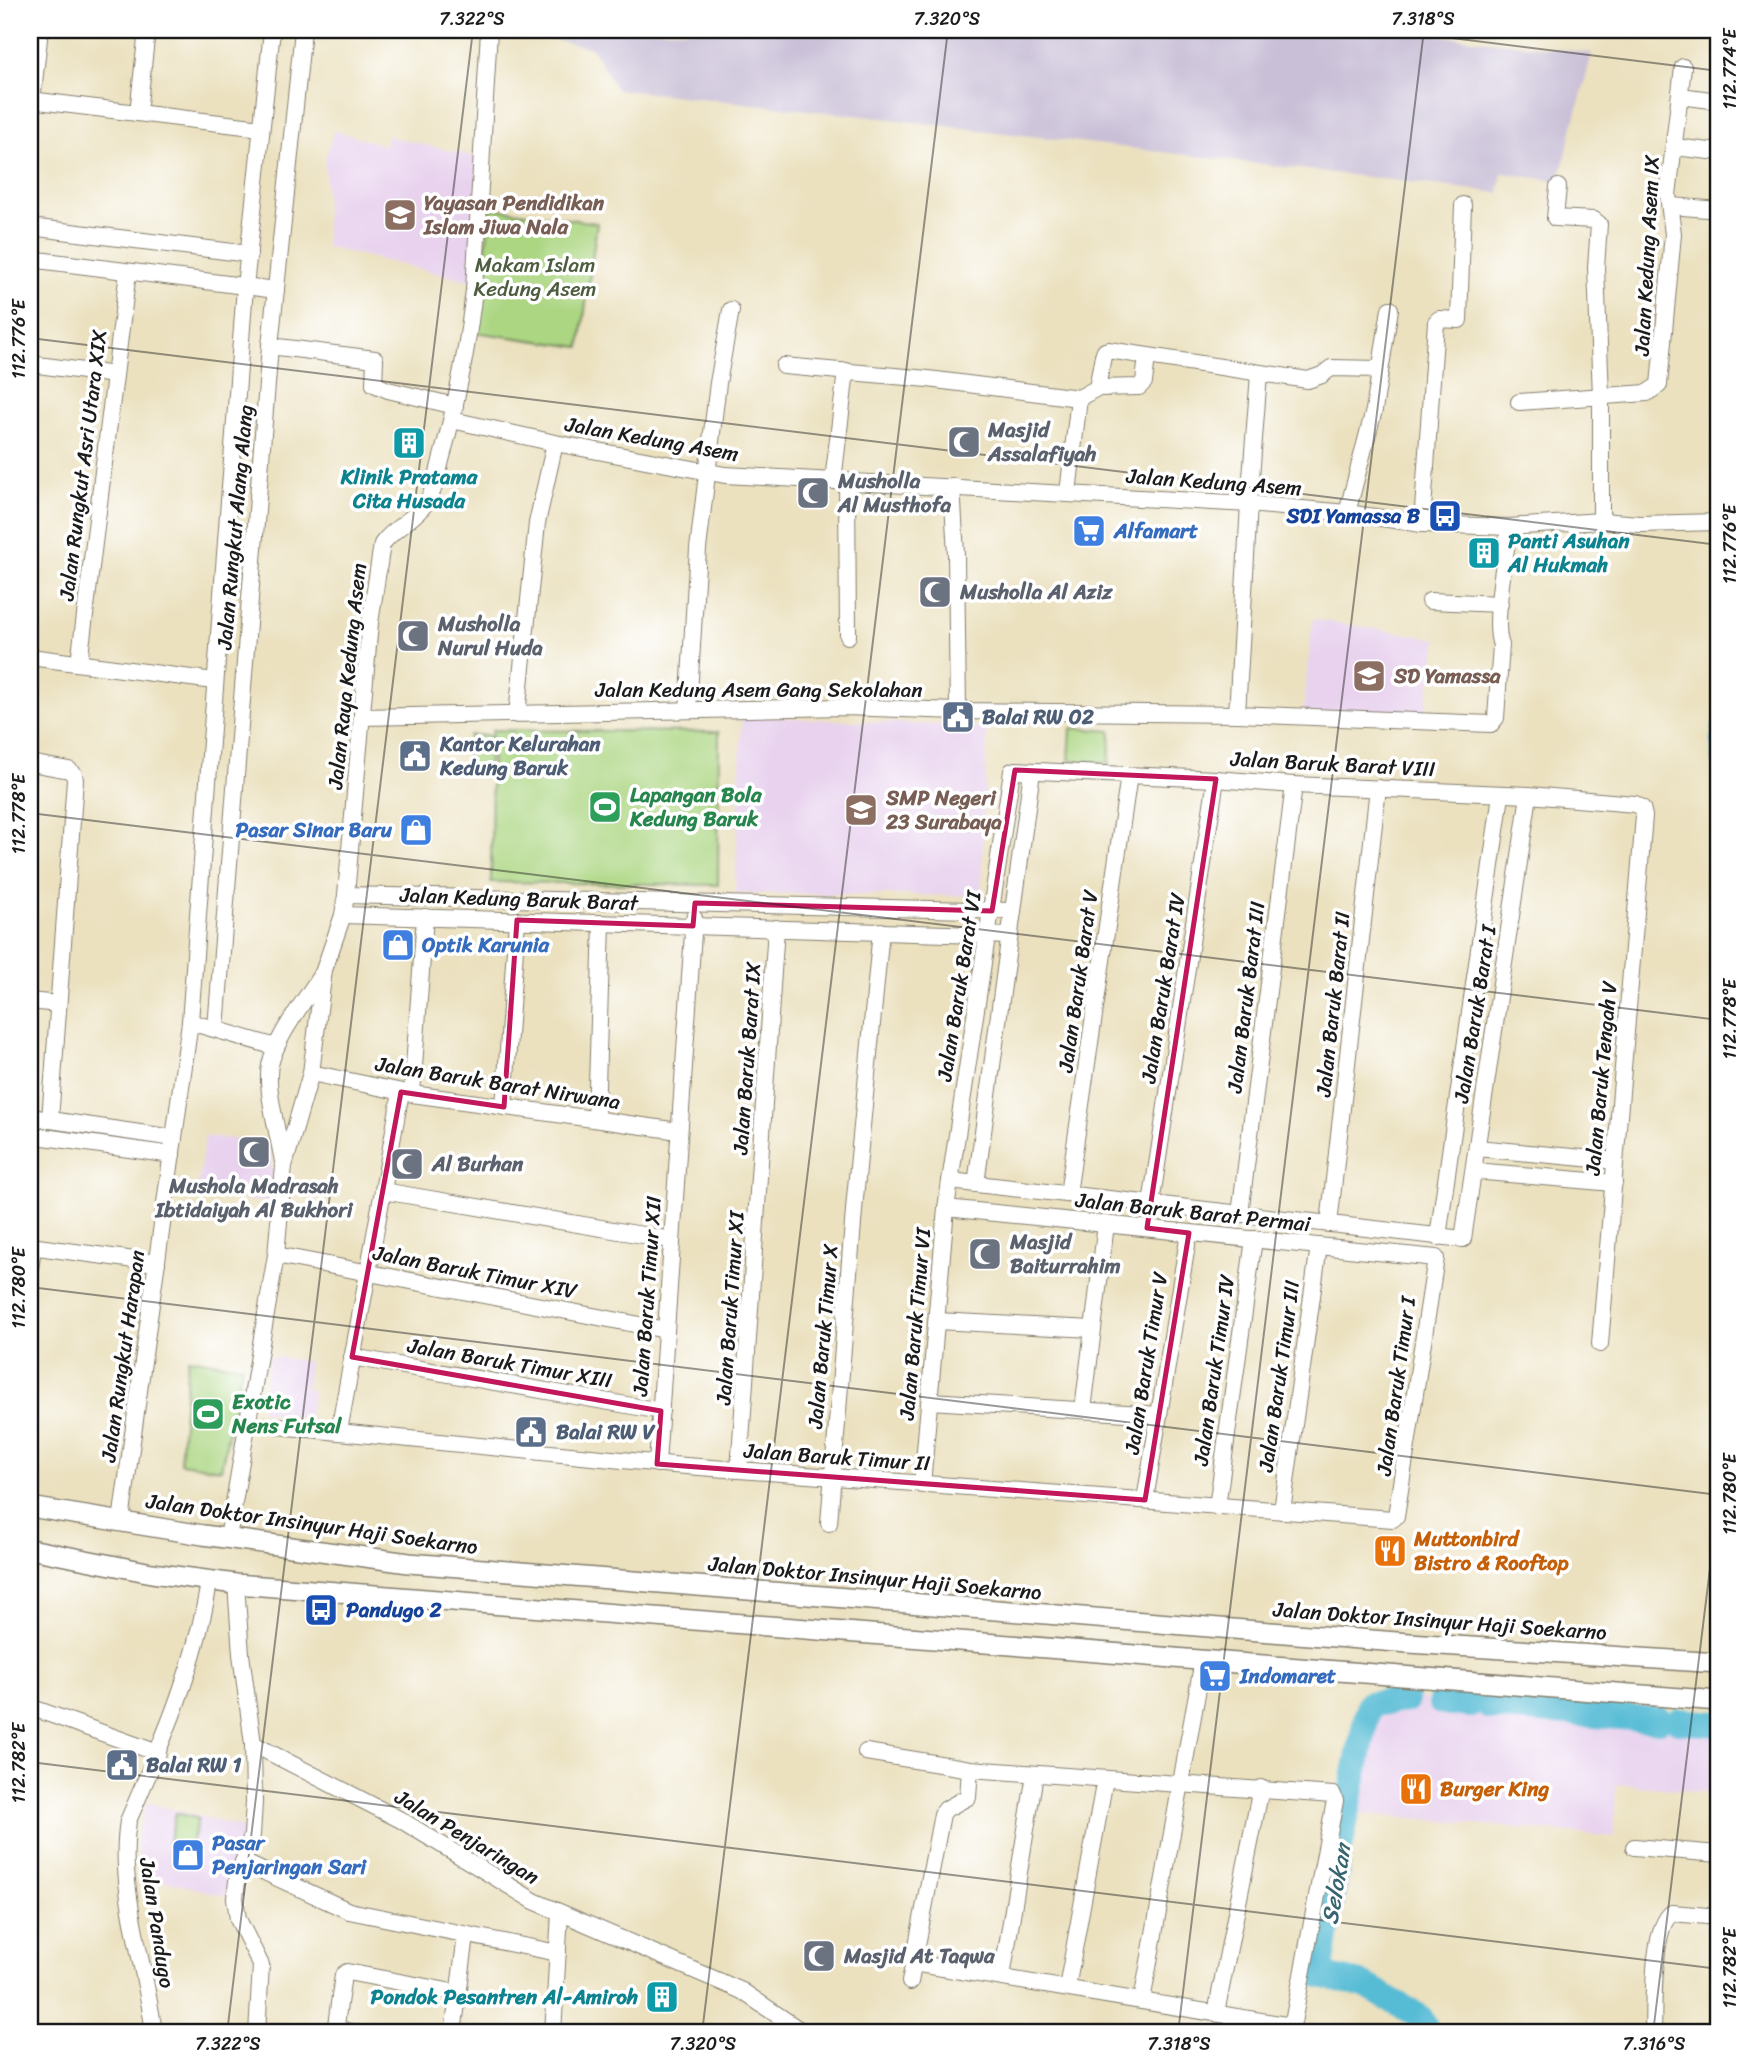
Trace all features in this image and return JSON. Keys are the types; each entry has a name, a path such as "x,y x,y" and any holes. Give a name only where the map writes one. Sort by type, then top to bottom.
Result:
{"main road":[{"name":"Jalan Doktor Insinyur Haji Soekarno","path":"30,1507 409,1563 1409,1643 1719,1662"},
{"path":"30,1549 209,1582 1719,1701"},
{"path":"583,1611 591,1607 596,1600 597,1591 593,1583 586,1578"},
{"path":"637,1615 630,1608 628,1599 631,1589 638,1582"},
{"path":"1354,1672 1362,1660 1361,1645 1357,1639"},
{"path":"1402,1675 1397,1670 1394,1657 1396,1650 1409,1643"}],"street":[{"path":"40,30 31,100 261,128"},
{"path":"138,113 147,30"},
{"name":"Jalan Rungkut Alang Alang","path":"190,1022 245,287 272,30"},
{"name":"Jalan Rungkut Alang Alang","path":"216,1028 270,346 303,30"},
{"name":"Jalan Raya Kedung Asem","path":"228,1538 262,1424 284,1166 311,1073 324,970 343,915 370,623 382,544 389,533 424,507 430,497 453,413 474,290 489,30"},
{"name":"Jalan Kedung Asem IX","path":"1601,396 1647,393 1659,384 1673,234 1668,195 1683,67"},
{"path":"1680,96 1719,101"},
{"path":"1674,147 1719,152"},
{"name":"Jalan Kedung Asem IX","path":"1558,187 1555,218 1594,220 1599,224 1596,281 1601,396 1601,521"},
{"path":"1422,524 1436,322 1439,319 1459,320 1463,205"},
{"path":"1671,206 1719,211"},
{"path":"30,227 249,254"},
{"path":"30,259 276,290"},
{"name":"Jalan Rungkut Asri Utara XIX","path":"79,663 128,272"},
{"path":"1347,513 1374,410 1390,309"},
{"path":"688,710 698,549 718,383 731,310"},
{"name":"Jalan Kedung Asem","path":"270,346 375,359 374,384 453,413 555,443 707,473 791,480 952,486 1249,504 1347,513 1422,524 1509,527 1601,521 1640,524 1719,522"},
{"path":"1097,388 1105,351 1308,380 1331,368 1380,369"},
{"path":"784,366 1079,398 1097,388 1139,387 1144,382 1147,356"},
{"path":"30,364 115,375"},
{"path":"846,371 840,481 848,635"},
{"path":"1237,714 1259,374"},
{"path":"1519,401 1601,396"},
{"path":"1068,493 1079,398"},
{"path":"517,715 537,523 555,443"},
{"path":"952,486 956,554 958,711"},
{"path":"1430,601 1500,604 1509,527"},
{"name":"Jalan Kedung Asem Gang Sekolahan","path":"363,717 844,707 1237,714 1491,724 1496,718 1502,646 1498,638 1500,604"},
{"path":"30,657 214,681"},
{"path":"30,763 69,770 74,774 75,780 50,1120"},
{"name":"Jalan Baruk Barat VIII","path":"1013,771 1529,795 1635,804 1642,808 1644,816"},
{"name":"Jalan Baruk Barat VI","path":"946,1208 1013,771"},
{"name":"Jalan Baruk Barat VI","path":"976,1184 1032,771"},
{"name":"Jalan Baruk Barat V","path":"1068,1194 1129,775"},
{"name":"Jalan Baruk Barat IV","path":"1151,1204 1216,779"},
{"name":"Jalan Baruk Barat III","path":"1240,1214 1294,785"},
{"name":"Jalan Baruk Barat II","path":"1329,1224 1378,788"},
{"name":"Jalan Baruk Barat I","path":"1438,1237 1502,794"},
{"name":"Jalan Baruk Barat I","path":"1463,1239 1529,795"},
{"name":"Jalan Baruk Tengah V","path":"1600,1344 1644,816"},
{"name":"Jalan Kedung Baruk Barat","path":"346,895 1013,911"},
{"path":"693,926 695,903"},
{"name":"Jalan Kedung Baruk Barat","path":"343,915 1010,936"},
{"path":"339,1431 383,1191 407,1093 425,917"},
{"path":"504,1107 517,920"},
{"path":"596,1119 602,923"},
{"name":"Jalan Baruk Timur XII","path":"657,1464 693,926"},
{"name":"Jalan Baruk Barat IX","path":"759,1190 776,928"},
{"name":"Jalan Baruk Timur X","path":"832,1478 855,1198 881,932"},
{"name":"Jalan Raya Kedung Asem","path":"284,1166 270,1084 270,1066 276,1047 324,970"},
{"path":"30,1001 58,1004"},
{"path":"190,1022 276,1047"},
{"name":"Jalan Rungkut Harapan","path":"121,1521 190,1022"},
{"name":"Jalan Baruk Barat Nirwana","path":"311,1073 407,1093 679,1131"},
{"path":"30,1117 174,1138"},
{"path":"30,1135 172,1155"},
{"path":"1477,1148 1615,1161"},
{"path":"1475,1171 1614,1183"},
{"name":"Jalan Baruk Barat Permai","path":"950,1181 1463,1239"},
{"name":"Jalan Baruk Timur XI","path":"739,1470 759,1190"},
{"path":"383,1191 672,1240"},
{"name":"Jalan Baruk Barat Permai","path":"946,1208 1436,1258"},
{"name":"Jalan Baruk Timur VI","path":"922,1485 946,1208"},
{"path":"1083,1410 1106,1224"},
{"name":"Jalan Baruk Timur V","path":"1146,1500 1188,1233"},
{"name":"Jalan Baruk Timur IV","path":"1217,1507 1254,1239"},
{"path":"30,1271 31,1246 157,1263"},
{"name":"Jalan Baruk Timur III","path":"1282,1511 1319,1246"},
{"name":"Jalan Baruk Timur XIV","path":"276,1255 666,1330"},
{"name":"Jalan Baruk Timur I","path":"1393,1519 1399,1512 1436,1258"},
{"path":"937,1321 1093,1329"},
{"name":"Jalan Baruk Timur XIII","path":"352,1357 661,1410"},
{"path":"930,1401 1159,1415"},
{"name":"Jalan Baruk Timur II","path":"262,1424 657,1464 1393,1519"},
{"path":"829,1523 832,1478"},
{"name":"Jalan Pandugo","path":"154,2033 125,1869 124,1840 128,1821 174,1714 203,1623 209,1582"},
{"path":"236,1584 241,1654 253,1744 252,1835 237,1881 235,1898 238,1919 261,1965 257,2033"},
{"path":"1142,2001 1203,1660"},
{"path":"30,1707 158,1753"},
{"name":"Jalan Penjaringan","path":"253,1744 401,1820 534,1901 742,1991 804,2033"},
{"path":"866,1752 970,1769 1326,1793 1333,1795 1335,1801 1291,2029 1216,2013 913,1964"},
{"path":"910,1982 942,1814 968,1797 970,1769"},
{"path":"1002,1978 1035,1774"},
{"path":"1067,1988 1105,1779"},
{"path":"1216,2013 1261,1788"},
{"path":"1634,1847 1719,1854"},
{"path":"243,1862 349,1912 558,1953"},
{"path":"553,2033 560,1913"},
{"path":"1653,2033 1658,1942 1665,1917 1672,1913 1719,1917"},
{"path":"453,2033 466,1936"},
{"path":"357,2033 338,2029 336,2025 343,1975 347,1972 458,1993"}],"highlighted area":[{"path":"1015,770 1216,779 1147,1228 1189,1233 1145,1500 657,1464 661,1411 352,1357 401,1092 504,1107 517,920 693,926 695,903 992,911"}],"shaded area":[{"path":"510,30 1393,30 1592,53 1559,181 1502,173 1499,193 881,118 616,89 592,48"},
{"name":"Yayasan Pendidikan Islam Jiwa Nala","path":"334,130 385,146 387,136 478,157 471,281 326,247 325,160"},
{"name":"SD Yamassa","path":"1313,619 1438,639 1424,717 1303,713"},
{"name":"SMP Negeri 23 Surabaya","path":"742,716 987,727 981,896 735,893"},
{"path":"205,1136 268,1143 274,1177 271,1203 197,1192"},
{"path":"269,1356 309,1362 306,1389 313,1391 309,1418 261,1411"},
{"path":"1367,1695 1719,1722 1719,1793 1616,1784 1614,1837 1346,1812"},
{"name":"Pasar Penjaringan Sari","path":"146,1802 246,1829 227,1896 153,1878 139,1870 136,1840"}],"green space":[{"name":"Makam Islam Kedung Asem","path":"491,208 597,223 580,347 474,332"},
{"path":"1071,728 1111,731 1109,763 1069,760"},
{"name":"Lapangan Bola Kedung Baruk","path":"492,730 719,732 718,885 491,882"},
{"path":"469,735 491,736 487,777 466,775"},
{"name":"Exotic Nens Futsal","path":"188,1358 242,1366 221,1469 180,1463"},
{"path":"176,1813 198,1819 190,1846 169,1841"}],"waterway":[{"name":"Selokan","path":"1719,729 1719,759"},
{"name":"Selokan","path":"1406,1700 1369,1704 1339,1853 1320,1975 1365,1985 1420,2017 1428,2033"},
{"name":"Selokan","path":"1441,1702 1470,1705"},
{"name":"Selokan","path":"1490,1707 1660,1720"},
{"name":"Selokan","path":"1679,1721 1719,1724"}],"tunnel":[{"path":"262,1424 278,1426"}],"place":[{"name":"Yayasan Pendidikan Islam Jiwa Nala","path":"400,215"},
{"name":"Masjid Assalafiyah","path":"964,442"},
{"name":"Klinik Pratama Cita Husada","path":"409,443"},
{"name":"Musholla Al Musthofa","path":"813,493"},
{"name":"SDI Yamassa B","path":"1445,516"},
{"name":"Alfamart","path":"1089,531"},
{"name":"Panti Asuhan Al Hukmah","path":"1484,553"},
{"name":"Musholla Al Aziz","path":"935,592"},
{"name":"Musholla Nurul Huda","path":"413,636"},
{"name":"SD Yamassa","path":"1369,676"},
{"name":"Balai RW 02","path":"958,717"},
{"name":"Kantor Kelurahan Kedung Baruk","path":"415,756"},
{"name":"Lapangan Bola Kedung Baruk","path":"605,807"},
{"name":"SMP Negeri 23 Surabaya","path":"861,810"},
{"name":"Pasar Sinar Baru","path":"416,830"},
{"name":"Optik Karunia","path":"398,945"},
{"name":"Mushola Madrasah Ibtidaiyah Al Bukhori","path":"254,1152"},
{"name":"Al Burhan","path":"407,1164"},
{"name":"Masjid Baiturrahim","path":"985,1254"},
{"name":"Exotic Nens Futsal","path":"208,1414"},
{"name":"Balai RW V","path":"531,1432"},
{"name":"Muttonbird Bistro & Rooftop","path":"1390,1551"},
{"name":"Pandugo 2","path":"321,1610"},
{"name":"Indomaret","path":"1215,1676"},
{"name":"Balai RW 1","path":"122,1765"},
{"name":"Burger King","path":"1416,1789"},
{"name":"Pasar Penjaringan Sari","path":"188,1855"},
{"name":"Masjid At Taqwa","path":"819,1956"},
{"name":"Pondok Pesantren Al-Amiroh","path":"662,1997"}]}
